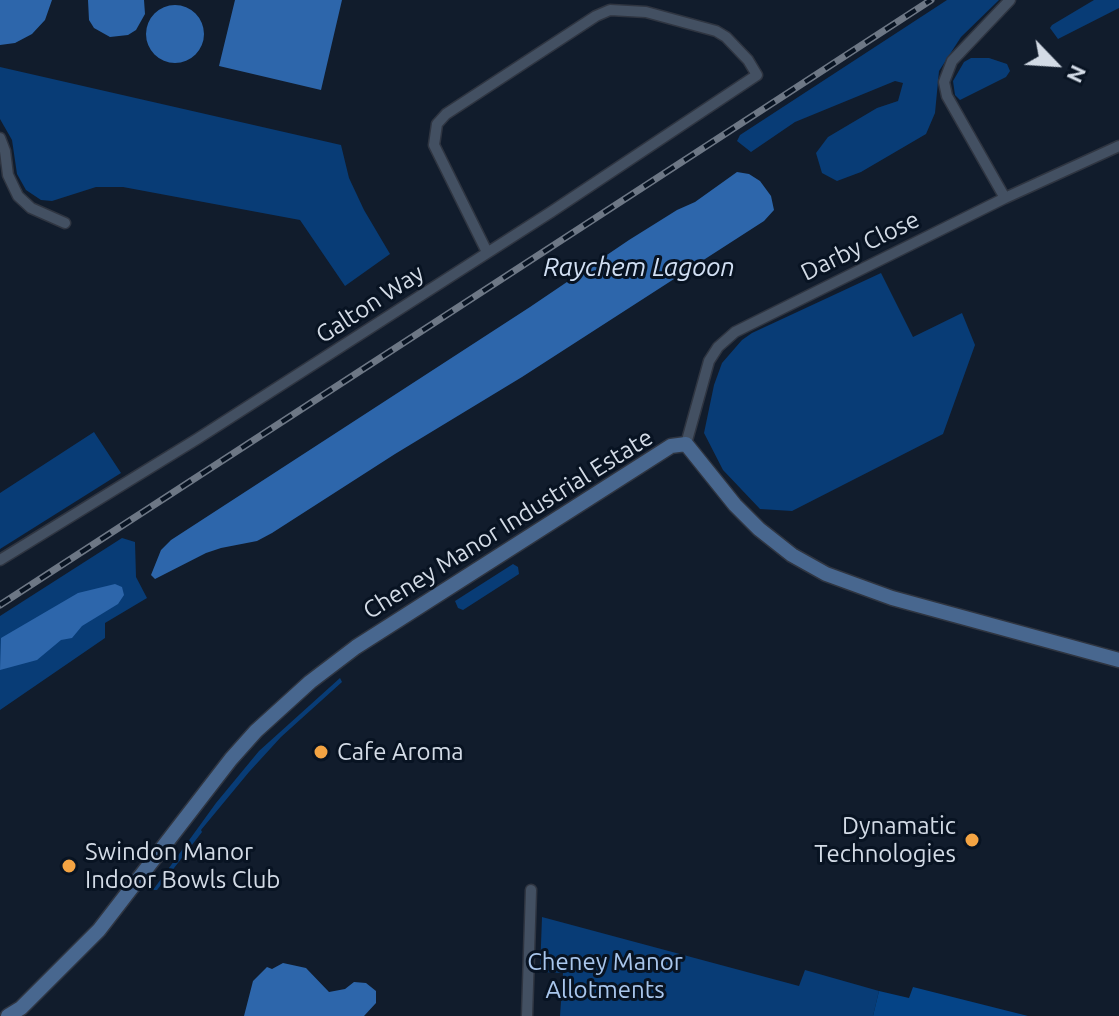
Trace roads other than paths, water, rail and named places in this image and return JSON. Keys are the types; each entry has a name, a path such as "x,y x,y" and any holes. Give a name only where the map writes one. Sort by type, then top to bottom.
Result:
{"street":[{"path":"1005,198 947,96 944,82 952,61 1010,0"},
{"name":"Galton Way","path":"0,560 197,439 487,252 757,75 748,60 726,37 694,23 624,9 610,10 446,114 437,124 434,145 487,252"},
{"path":"0,138 8,175 18,196 31,208 65,223"},
{"name":"Darby Close","path":"686,444 709,361 728,337 1005,198 1119,146"},
{"name":"Cheney Manor Industrial Estate","path":"14,1014 115,911 192,808 248,740 310,682 356,647 664,449 686,444 747,518 783,549 826,574 892,598 1119,660"},
{"path":"527,1016 531,890"}],"water":[{"path":"0,0 52,0 45,20 32,34 15,43 0,45"},
{"path":"88,0 144,0 145,14 136,30 128,35 110,37 94,28 89,20"},
{"path":"235,0 342,0 321,90 219,66"},
{"path":"175,5 196,13 204,34 196,55 175,63 154,55 146,34 154,13"},
{"name":"Raychem Lagoon","path":"737,172 749,174 760,181 771,196 774,210 764,221 272,533 257,541 206,553 155,579 151,575 161,550 171,540"},
{"path":"115,584 122,587 124,595 118,604 82,626 72,638 61,640 37,660 0,670 1,638 78,593"},
{"path":"283,963 306,968 329,992 345,989 354,982 366,983 376,991 376,1003 364,1016 244,1016 253,981 267,967 272,969"}],"railway":[{"path":"0,605 931,0"}],"place":[{"name":"Cafe Aroma","path":"321,752"},
{"name":"Dynamatic Technologies","path":"972,840"},
{"name":"Swindon Manor Indoor Bowls Club","path":"69,866"}],"park label":[{"name":"Cheney Manor Allotments","path":"605,976"}]}
